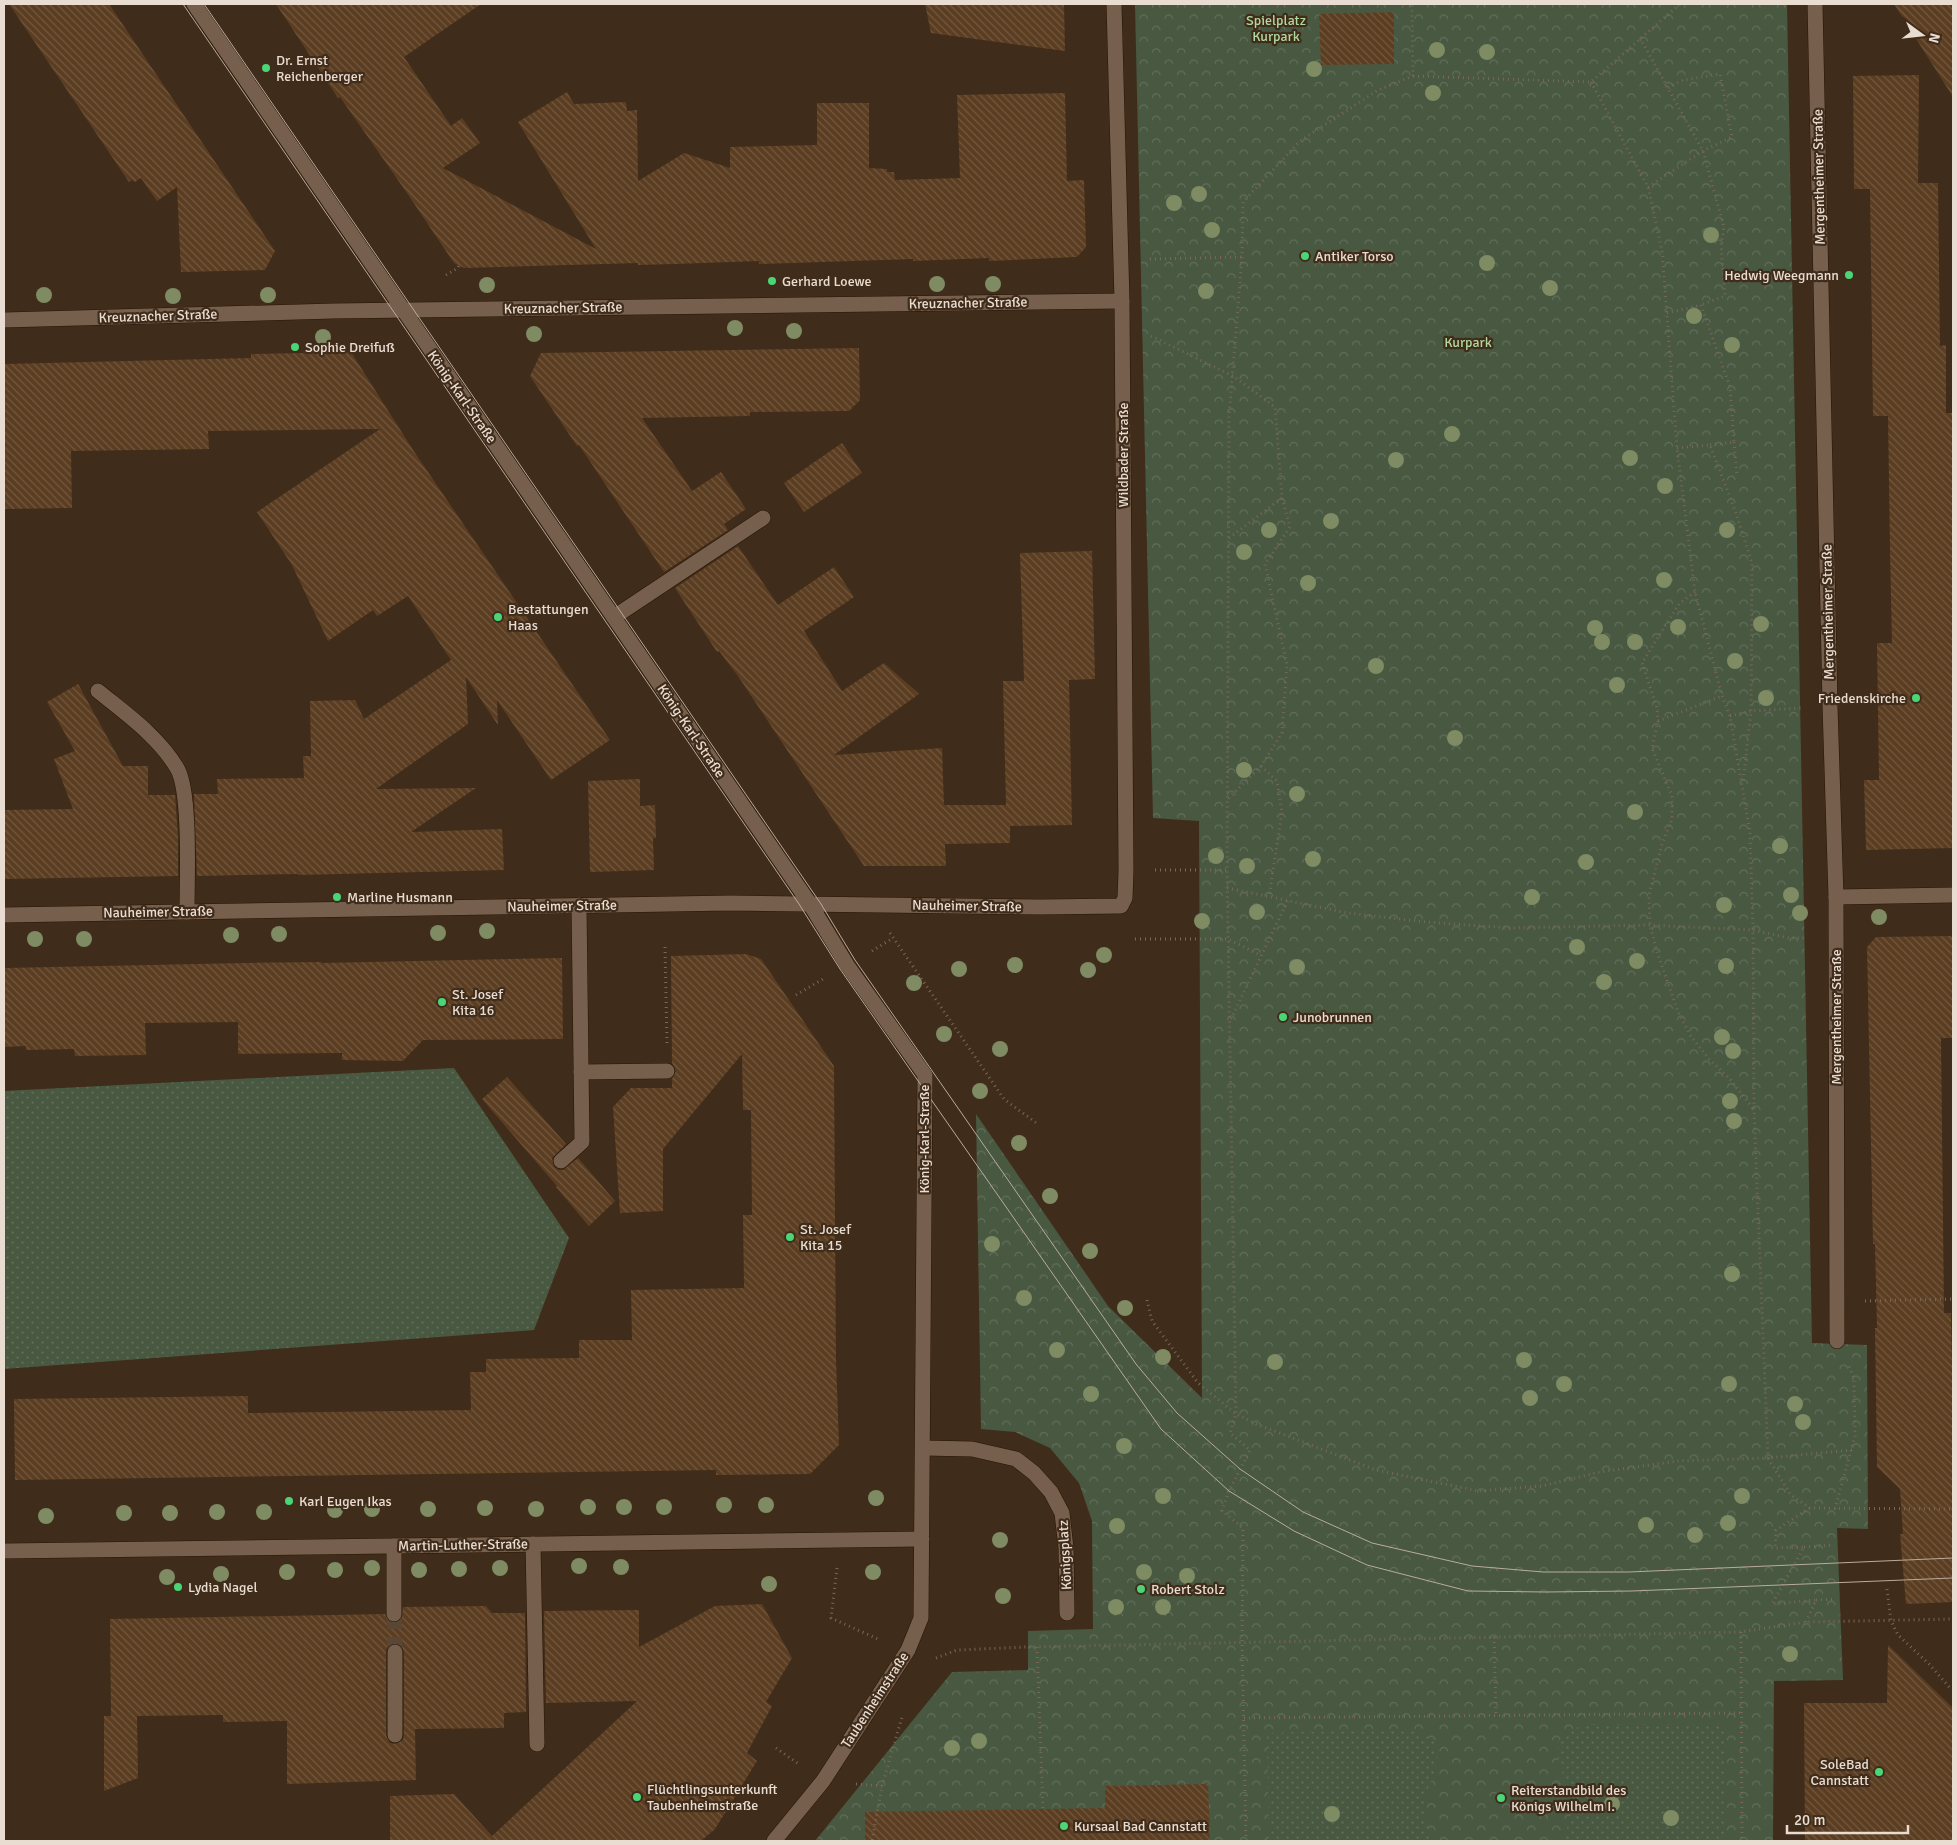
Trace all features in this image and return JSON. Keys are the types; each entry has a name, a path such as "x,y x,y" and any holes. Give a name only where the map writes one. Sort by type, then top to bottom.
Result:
{"street":[{"name":"König-Karl-Straße","path":"194,4 810,904 847,965 925,1075 922,1539"},
{"name":"Wildbader Straße","path":"1114,4 1122,301 1126,871 1125,898 1121,906"},
{"name":"Mergentheimer Straße","path":"1815,4 1830,706 1836,897 1837,1341"},
{"name":"Kreuznacher Straße","path":"4,320 402,310 1122,301"},
{"path":"614,617 763,518"},
{"path":"98,691 153,737 178,769 185,799 187,912"},
{"path":"1836,897 1953,895"},
{"name":"Nauheimer Straße","path":"4,915 579,905 873,904 1121,906"},
{"path":"561,1161 582,1142 579,905"},
{"path":"581,1072 667,1071"},
{"name":"Königsplatz","path":"923,1448 972,1449 1016,1459 1034,1473 1051,1492 1062,1513 1066,1548 1067,1613"},
{"name":"Martin-Luther-Straße","path":"4,1552 922,1539"},
{"name":"Taubenheimstraße","path":"774,1841 822,1780 908,1650 920,1618 922,1539"},
{"path":"533,1544 537,1744"},
{"path":"394,1546 394,1614"},
{"path":"394,1652 395,1735"}],"path":[{"path":"1412,4 1413,76"},
{"path":"1246,1841 1242,1642 1243,1528 1222,1511 1229,1491 1250,1450 1230,1433 1236,1414 1227,870 1228,417 1242,257 1243,202 1300,141 1378,90 1413,76 1591,82 1680,4"},
{"path":"1640,38 1703,151 1724,227 1721,246 1725,296 1700,305 1667,313"},
{"path":"1648,187 1703,151 1732,137 1720,74 1683,80 1668,88"},
{"path":"1591,82 1648,187 1662,250 1678,448 1695,592 1722,696 1730,716 1750,832 1754,1110 1768,1458 1791,1495 1810,1508 1953,1509"},
{"path":"1121,259 1242,257"},
{"path":"446,275 458,268 458,265"},
{"path":"1122,301 1134,327 1233,376 1274,407 1282,498 1290,527 1265,564 1287,665 1282,733 1261,766 1227,800"},
{"path":"1700,305 1730,387 1737,475"},
{"path":"1678,448 1734,442"},
{"path":"1710,446 1736,512 1752,563 1751,711 1742,788"},
{"path":"1228,538 1282,498"},
{"path":"1695,592 1679,604 1642,663 1657,708 1658,721 1652,748 1672,796 1672,820 1662,844 1649,895 1650,925 1657,952 1677,1009 1690,1035 1709,1059 1730,1079 1754,1110"},
{"path":"1658,721 1722,696"},
{"path":"1730,716 1751,711 1830,706"},
{"path":"1261,766 1276,781 1282,812 1269,897"},
{"path":"1126,871 1227,870"},
{"path":"1228,888 1358,914 1426,922 1510,928 1650,925 1752,930 1789,938 1836,938"},
{"path":"1229,1022 1288,900"},
{"path":"873,904 893,938 1004,1099 1039,1125"},
{"path":"1135,939 1228,939 1260,956"},
{"path":"666,947 667,1071"},
{"path":"1837,1301 1953,1299"},
{"path":"1146,1300 1152,1320 1198,1383 1236,1414 1256,1424 1376,1470 1479,1491 1542,1486 1600,1472 1678,1461 1768,1458 1852,1450"},
{"path":"1835,1509 1855,1436 1854,1378 1837,1341"},
{"path":"1810,1508 1776,1530 1775,1548 1833,1545"},
{"path":"840,1540 831,1618 873,1638 936,1658 957,1650 1741,1632 1806,1622 1953,1619"},
{"path":"1804,1546 1772,1604 1836,1599"},
{"path":"1887,1589 1891,1621 1898,1634 1929,1664 1950,1688 1953,1688"},
{"path":"1806,1622 1816,1600"},
{"path":"1741,1632 1742,1841"},
{"path":"1494,1637 1496,1716"},
{"path":"1037,1647 1043,1809"},
{"path":"932,1665 936,1658"},
{"path":"872,1841 882,1786 900,1720 905,1712"},
{"path":"1244,1718 1741,1713"},
{"path":"822,1780 882,1786"}],"green space":[{"name":"Kurpark","path":"1135,4 1787,4 1812,1343 1867,1345 1868,1529 1837,1528 1843,1680 1774,1681 1773,1841 815,1841 952,1672 1028,1670 1028,1631 1093,1629 1092,1521 1079,1483 1050,1448 1015,1432 981,1429 976,1114 1108,1306 1202,1398 1199,821 1153,818"},
{"path":"454,1068 569,1238 534,1330 4,1369 4,1091"},
{"path":"1725,1724 1726,1841 1561,1841 1569,1824 1572,1806 1557,1753 1561,1737 1574,1728 1591,1725"},
{"path":"1402,1729 1421,1733 1435,1741 1437,1764 1427,1791 1425,1803 1428,1829 1433,1841 1269,1841 1267,1733"}],"building":[{"path":"9,4 109,4 275,251 265,270 181,272 177,187 157,201 141,178 135,182 132,180 129,182"},
{"path":"276,4 481,4 404,57 451,126 462,118 480,143 443,168 596,249 518,122 567,92 574,104 626,102 627,111 637,110 638,181 684,153 730,168 730,147 817,145 817,103 869,103 869,168 887,169 887,172 894,172 895,180 960,178 957,95 1065,93 1067,181 1084,180 1086,247 1077,257 989,261 989,258 759,264 759,261 464,268 454,263 340,97 338,98"},
{"path":"925,4 1064,4 1065,51 931,33"},
{"path":"1894,4 1953,4 1953,97"},
{"path":"1394,12 1394,64 1321,65 1319,14"},
{"path":"1919,75 1918,183 1938,183 1940,346 1946,345 1946,413 1952,413 1953,848 1866,850 1864,780 1879,780 1877,643 1892,643 1888,416 1873,416 1870,189 1854,189 1853,76"},
{"path":"859,348 860,400 849,411 750,412 750,416 642,418 692,491 721,472 746,509 724,524 728,530 664,572 579,445 577,446 530,376 541,353"},
{"path":"351,352 413,450 610,740 551,780 497,700 498,725 466,677 468,724 376,789 476,788 411,832 502,829 504,870 197,876 194,794 218,794 217,779 304,778 303,756 311,756 310,701 355,700 364,719 451,660 408,596 377,616 373,610 328,641 292,565 257,512 380,429 208,431 209,449 71,451 72,508 4,509 4,364 251,358 251,354"},
{"path":"842,443 862,473 804,512 784,483"},
{"path":"738,546 778,605 834,567 854,597 804,631 842,691 884,663 919,694 834,755 942,748 944,805 1006,805 1003,681 1024,681 1020,553 1092,551 1095,679 1069,680 1072,825 1010,826 1010,843 945,844 946,866 864,866 738,676 719,651 717,652 675,588"},
{"path":"78,684 123,766 148,766 148,795 175,795 178,876 4,879 4,810 73,809 54,759 75,751 47,702"},
{"path":"640,779 640,806 655,805 656,838 653,838 654,870 590,872 588,781"},
{"path":"1953,936 1953,1038 1941,1038 1944,1313 1951,1313 1953,1602 1906,1604 1900,1534 1903,1534 1900,1489 1877,1467 1875,1328 1877,1328 1875,1244 1873,1244 1867,947 1876,937"},
{"path":"746,954 761,959 834,1066 836,1359 839,1445 810,1474 716,1475 716,1470 15,1480 14,1399 248,1396 248,1413 471,1410 470,1372 486,1372 486,1359 579,1358 579,1340 632,1340 631,1290 744,1288 743,1215 752,1215 751,1110 743,1110 742,1054 663,1149 663,1211 620,1213 613,1107 631,1088 672,1088 672,1079 676,1071 672,1063 671,956"},
{"path":"562,958 563,1039 423,1040 403,1061 342,1060 342,1053 238,1054 238,1022 145,1023 146,1055 75,1056 74,1049 26,1050 26,1046 4,1047 4,968"},
{"path":"507,1077 566,1144 552,1158 554,1167 563,1170 578,1158 615,1201 589,1226 482,1099"},
{"path":"762,1604 792,1658 766,1702 772,1706 747,1753 757,1761 715,1829 701,1841 390,1841 390,1796 454,1794 492,1836 637,1701 546,1703 544,1611 639,1610 639,1647 715,1606"},
{"path":"486,1606 492,1613 525,1613 526,1712 504,1713 504,1728 415,1729 416,1780 287,1784 287,1721 223,1722 223,1715 137,1716 138,1778 104,1791 104,1716 111,1716 110,1619 385,1614 389,1622 394,1623 402,1618 403,1607","holes":["395,1643 400,1644 404,1652 404,1735 403,1740 395,1744 390,1743 386,1735 386,1652 387,1647"]},
{"name":"SoleBad Cannstatt","path":"1888,1645 1953,1708 1953,1841 1805,1841 1804,1703 1887,1703"},
{"name":"Kursaal Bad Cannstatt","path":"1208,1784 1210,1841 865,1841 865,1812 1105,1808 1105,1786"}],"tunnel":[{"path":"394,1614 395,1652"}],"tram line":[{"path":"183,4 799,904 840,969 1161,1429 1229,1491 1294,1531 1367,1565 1468,1591 1632,1591 1953,1578"},
{"path":"204,4 821,904 855,960 1136,1364 1177,1413 1240,1469 1303,1512 1372,1543 1472,1566 1543,1572 1629,1572 1953,1558"}],"place":[{"name":"Dr. Ernst Reichenberger","path":"266,68"},
{"name":"Antiker Torso","path":"1305,256"},
{"name":"Hedwig Weegmann","path":"1849,275"},
{"name":"Gerhard Loewe","path":"772,281"},
{"name":"Sophie Dreifuß","path":"295,347"},
{"name":"Bestattungen Haas","path":"498,617"},
{"name":"Friedenskirche","path":"1916,698"},
{"name":"Marline Husmann","path":"337,897"},
{"name":"St. Josef Kita 16","path":"442,1002"},
{"name":"Junobrunnen","path":"1283,1017"},
{"name":"St. Josef Kita 15","path":"790,1237"},
{"name":"Karl Eugen Ikas","path":"289,1501"},
{"name":"Lydia Nagel","path":"178,1587"},
{"name":"Robert Stolz","path":"1141,1589"},
{"name":"SoleBad Cannstatt","path":"1879,1772"},
{"name":"Flüchtlingsunterkunft Taubenheimstraße","path":"637,1797"},
{"name":"Reiterstandbild des Königs Wilhelm I.","path":"1501,1798"},
{"name":"Kursaal Bad Cannstatt","path":"1064,1826"}],"park label":[{"name":"Spielplatz Kurpark","path":"1276,28"}]}
